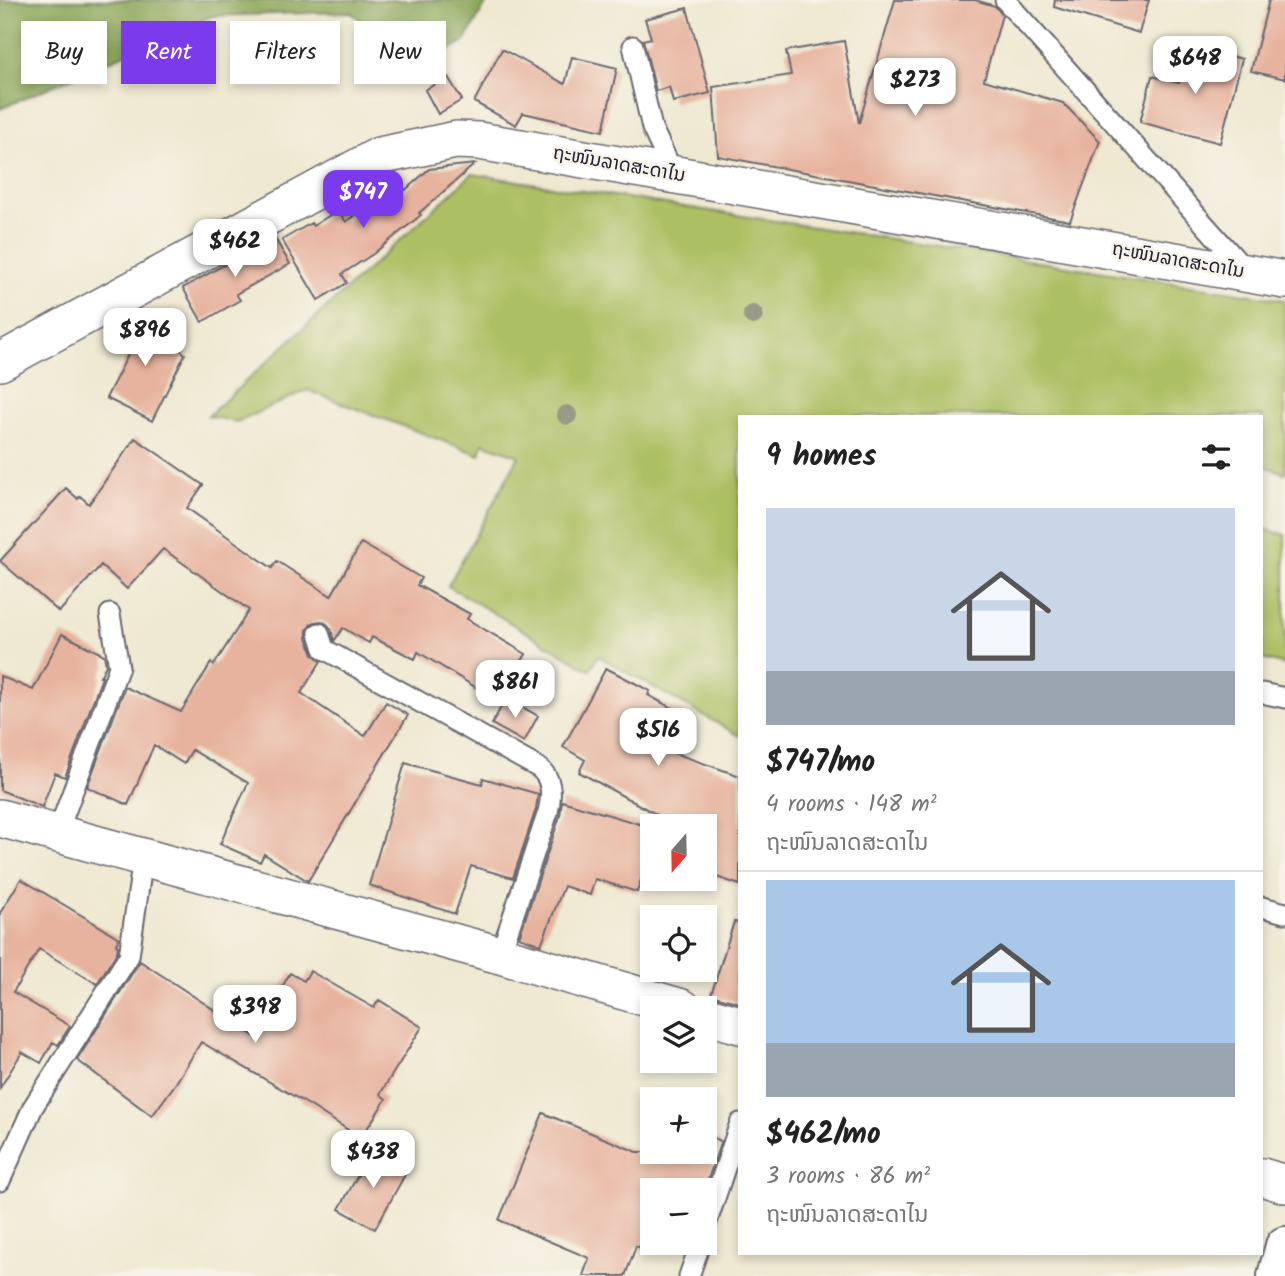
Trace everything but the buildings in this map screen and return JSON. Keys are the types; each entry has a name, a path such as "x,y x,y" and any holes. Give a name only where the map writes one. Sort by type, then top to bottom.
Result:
{"street":[{"name":"ຖະໜົນລາດສະດາໄນ","path":"0,362 379,156 456,140 479,141 1285,280"},
{"path":"0,818 641,996"},
{"path":"717,1018 738,1024"},
{"path":"1263,1177 1285,1184"},
{"path":"1277,1276 1285,1246"}],"lane":[{"path":"1005,0 1247,272"},
{"path":"633,47 652,128 674,175"},
{"path":"57,834 119,667 110,614"},
{"path":"319,633 324,649 539,768 548,779 551,800 548,812 500,955"},
{"path":"1263,693 1285,698"},
{"path":"0,1181 33,1107 129,956 143,858"},
{"path":"1263,907 1285,912"},
{"path":"717,1192 738,1129"},
{"path":"690,1276 697,1255"}],"green space":[{"path":"0,0 487,2 465,41 446,52 446,21 362,21 350,12 212,16 201,21 121,21 121,56 107,62 107,21 21,21 21,84 57,84 0,109"},
{"path":"472,174 1285,300 1285,473 1263,465 1263,415 738,415 738,735 598,656 590,670 448,586 519,456 483,443 480,455 307,390 237,422 208,416"},
{"path":"1263,528 1285,535 1285,665 1263,659"}]}
